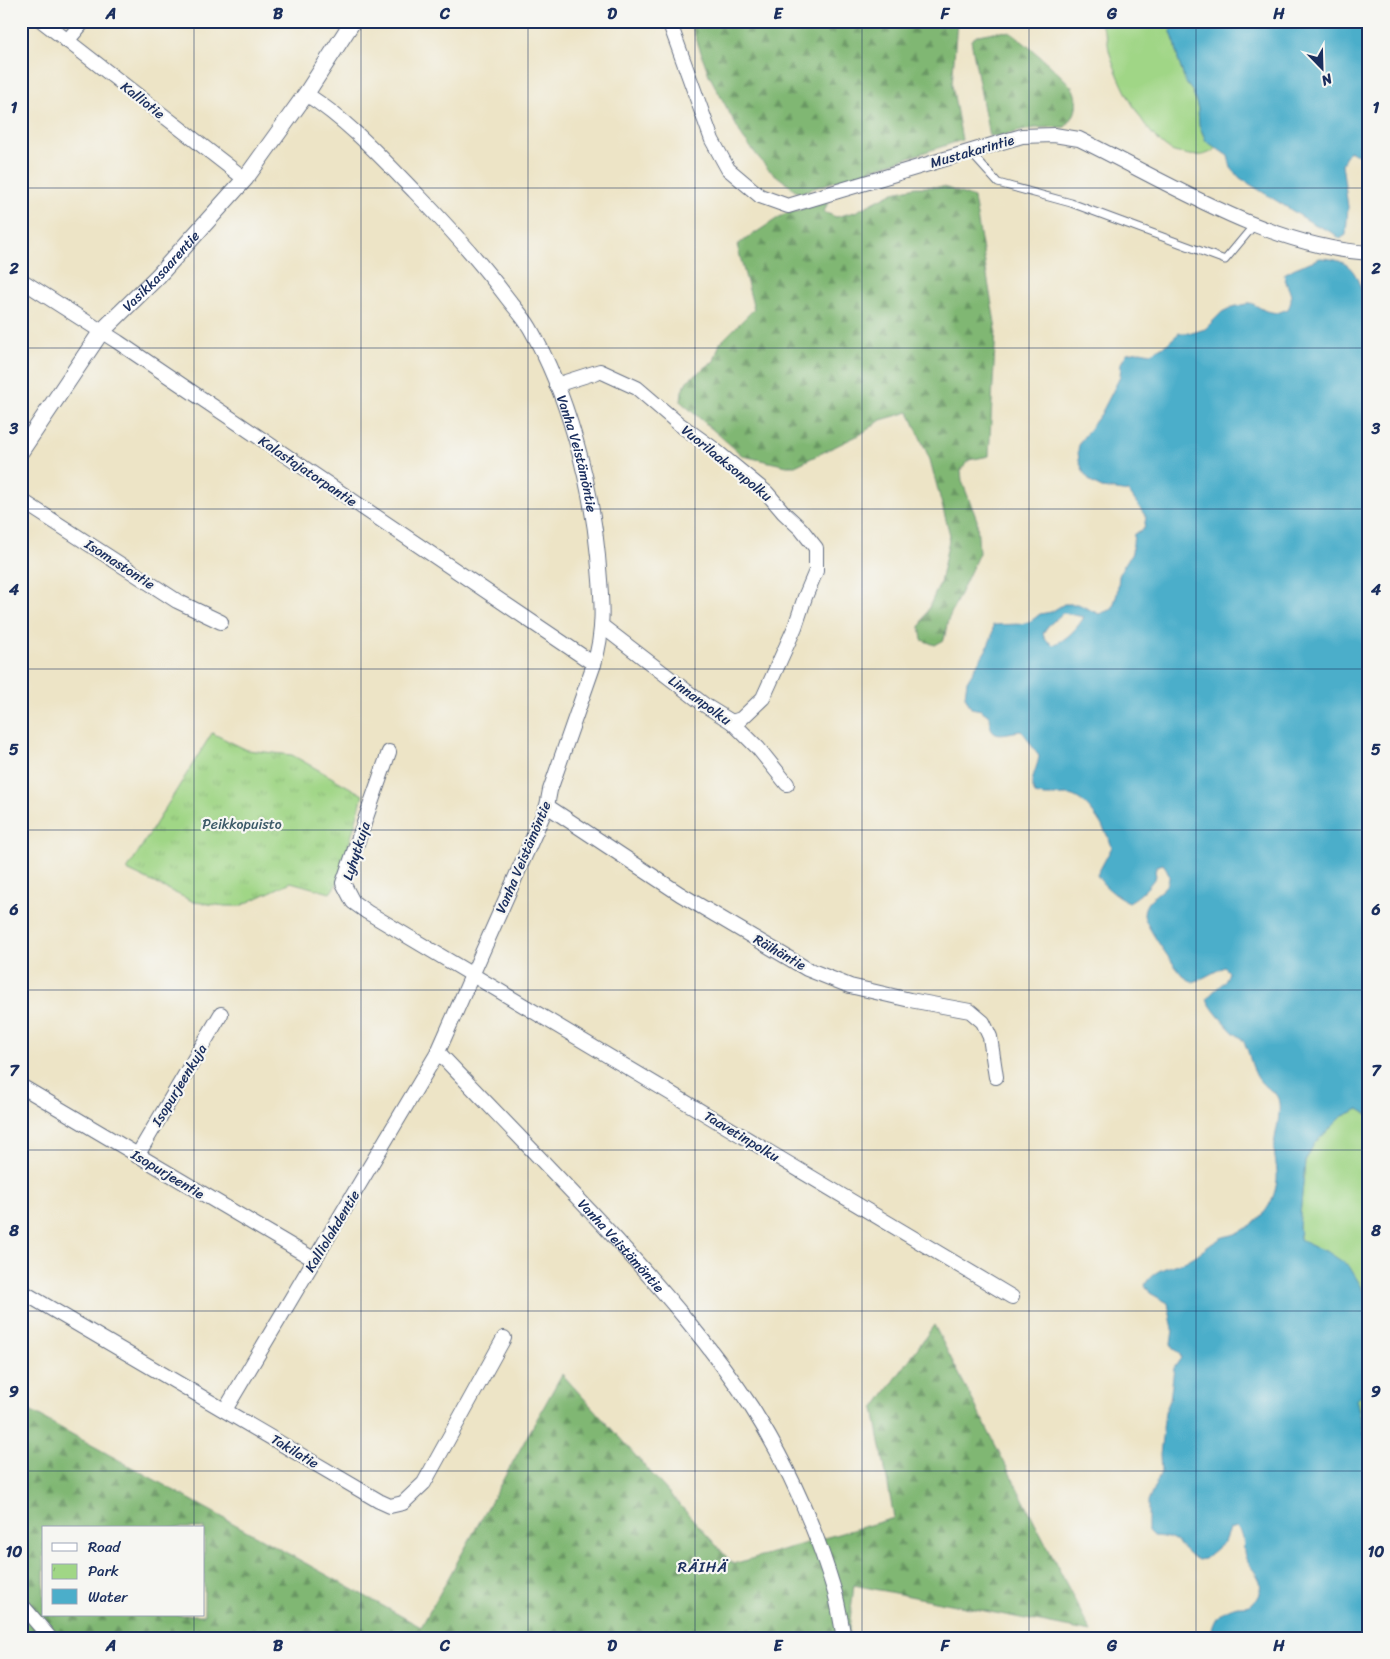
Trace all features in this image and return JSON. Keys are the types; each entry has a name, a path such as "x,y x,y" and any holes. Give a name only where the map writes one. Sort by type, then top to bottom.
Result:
{"street":[{"name":"Kalliotie","path":"42,21 244,179"},
{"path":"67,41 84,21"},
{"path":"306,94 353,21"},
{"name":"Mustakarintie","path":"669,21 712,140 728,169 760,196 788,206 1022,136 1054,135 1079,139 1233,216 1288,237 1339,249 1369,253"},
{"name":"Vasikkasaarentie","path":"21,451 102,332 158,276 244,179 306,94"},
{"name":"Vanha Veistämöntie","path":"306,94 325,106 380,155 458,236 483,265 529,327 553,375 584,471 596,532 602,626 594,664 550,790 547,806 438,1052 569,1188 656,1282 712,1351 757,1417 780,1458 804,1509 835,1594 844,1638"},
{"name":"Kalastajatorpantie","path":"21,280 102,332 594,664"},
{"name":"Vuorilaaksonpolku","path":"556,385 600,371 637,388 679,424 711,447 767,493 816,548 816,571 795,627 763,698 741,719 732,722"},
{"name":"Isomastontie","path":"21,500 177,601 221,622"},
{"name":"Linnanpolku","path":"602,626 706,706 732,722 758,748 787,784"},
{"name":"Lyhytkuja","path":"389,752 344,884 353,902 367,912 472,974"},
{"name":"Räihäntie","path":"547,806 680,894 807,969 850,986 970,1011 983,1022 990,1037 996,1077"},
{"name":"Taavetinpolku","path":"472,974 1012,1297"},
{"name":"Isopurjeenkuja","path":"137,1156 222,1014"},
{"name":"Kalliolahdentie","path":"226,1410 438,1052"},
{"name":"Isopurjeentie","path":"21,1086 315,1260"},
{"name":"Takilatie","path":"21,1291 378,1501 390,1506 403,1503 424,1483 504,1338"},
{"path":"21,1604 50,1638"}],"lane":[{"path":"969,151 998,183 1071,203 1225,260 1255,224"}],"green space":[{"path":"692,21 957,21 952,85 962,140 799,193 768,169 743,138 709,75 692,27"},
{"path":"1099,21 1171,21 1171,32 1178,60 1186,83 1193,92 1198,109 1199,125 1206,141 1217,148 1206,154 1193,155 1173,152 1160,142 1142,120 1126,92 1114,66 1106,35"},
{"path":"1009,32 1014,35 1053,68 1073,89 1076,110 1072,119 1065,127 1035,128 999,136 989,136 971,40 978,35"},
{"path":"916,187 944,187 974,198 996,329 989,456 969,460 961,470 962,481 977,520 979,553 948,620 944,640 935,645 922,640 920,627 940,583 950,535 930,460 909,412 881,420 861,434 795,466 787,466 743,456 681,402 682,391 687,381 714,361 720,343 754,309 737,245 784,214 828,202 824,212 836,217 855,212 894,192"},
{"name":"Peikkopuisto","path":"212,733 247,750 292,755 363,795 339,881 330,893 291,882 240,906 225,906 194,902 127,870"},
{"path":"1359,1109 1369,1115 1369,1299 1328,1252 1309,1245 1300,1239 1299,1226 1305,1162 1314,1143 1343,1116"},
{"path":"934,1325 1091,1632 854,1585 848,1638 21,1638 21,1406 421,1627 562,1374 733,1564 894,1518 874,1409"},
{"path":"1369,1389 1369,1453 1356,1399"}],"water":[{"path":"1171,21 1369,21 1369,159 1349,151 1342,164 1348,207 1346,235 1340,239 1240,178 1231,168 1228,156 1206,141 1199,125 1198,109 1193,92 1186,83 1178,60 1171,32"},
{"path":"1320,258 1333,259 1350,267 1355,274 1369,312 1369,1115 1359,1109 1343,1116 1314,1144 1305,1162 1299,1226 1300,1239 1309,1245 1328,1252 1349,1266 1369,1299 1369,1389 1356,1399 1369,1453 1369,1621 1361,1638 1211,1638 1213,1626 1218,1616 1232,1607 1253,1603 1260,1592 1260,1582 1246,1559 1242,1534 1237,1527 1229,1529 1224,1542 1204,1559 1198,1560 1175,1541 1153,1536 1148,1531 1148,1502 1161,1472 1160,1454 1165,1412 1170,1400 1174,1368 1181,1358 1179,1352 1171,1344 1173,1330 1168,1303 1150,1293 1145,1285 1157,1272 1186,1261 1221,1238 1244,1230 1264,1213 1273,1198 1277,1180 1274,1146 1279,1112 1278,1100 1275,1094 1257,1077 1246,1046 1241,1038 1231,1030 1207,999 1223,983 1229,972 1224,967 1193,982 1183,976 1160,946 1145,919 1146,906 1169,880 1168,873 1163,864 1157,866 1156,876 1147,887 1129,902 1111,891 1097,875 1112,847 1106,832 1095,815 1081,801 1074,797 1035,794 1032,784 1039,756 1026,737 1021,731 1003,734 995,732 990,724 989,716 981,710 971,708 965,696 967,681 986,650 992,636 993,625 1021,624 1031,621 1040,614 1051,612 1064,604 1078,604 1099,614 1112,609 1117,594 1119,576 1132,553 1134,534 1144,529 1146,517 1129,492 1102,488 1092,483 1084,473 1079,461 1078,451 1079,443 1101,414 1120,377 1121,363 1127,353 1140,351 1151,353 1167,344 1179,333 1192,333 1205,329 1222,312 1232,307 1251,303 1266,311 1277,313 1288,309 1291,295 1284,274","holes":["1063,613 1084,617 1071,634 1058,643 1053,645 1045,639 1043,633"]}],"district":[{"name":"RÄIHÄ","path":"703,1567"}]}
